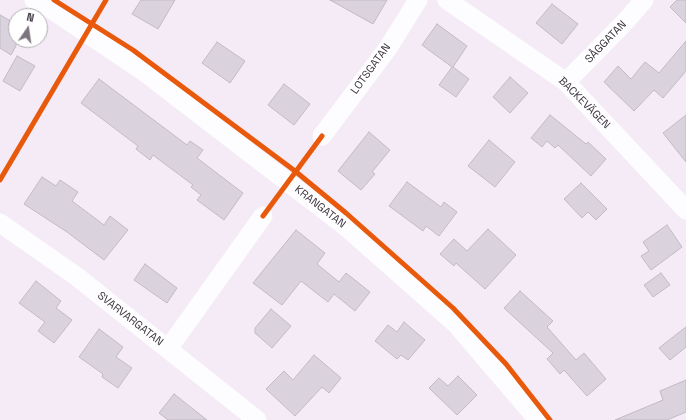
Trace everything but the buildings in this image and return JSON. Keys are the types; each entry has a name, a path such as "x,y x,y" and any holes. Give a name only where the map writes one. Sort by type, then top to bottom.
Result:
{"street":[{"name":"KRANGATAN","path":"34,0 51,9 143,71 346,227 457,325 538,420"},
{"name":"LOTSGATAN","path":"322,136 388,48 418,0"},
{"name":"BACKEVÄGEN","path":"447,0 566,82 686,210"},
{"name":"SÅGGATAN","path":"566,82 625,22 644,0"},
{"path":"168,349 263,216"},
{"name":"SVARVARGATAN","path":"0,223 76,276 258,420"}],"cycle path":[{"path":"54,0 133,50 295,171 346,213 453,308 506,364 550,420"},
{"path":"0,180 106,0"},
{"path":"263,216 322,136"}]}
